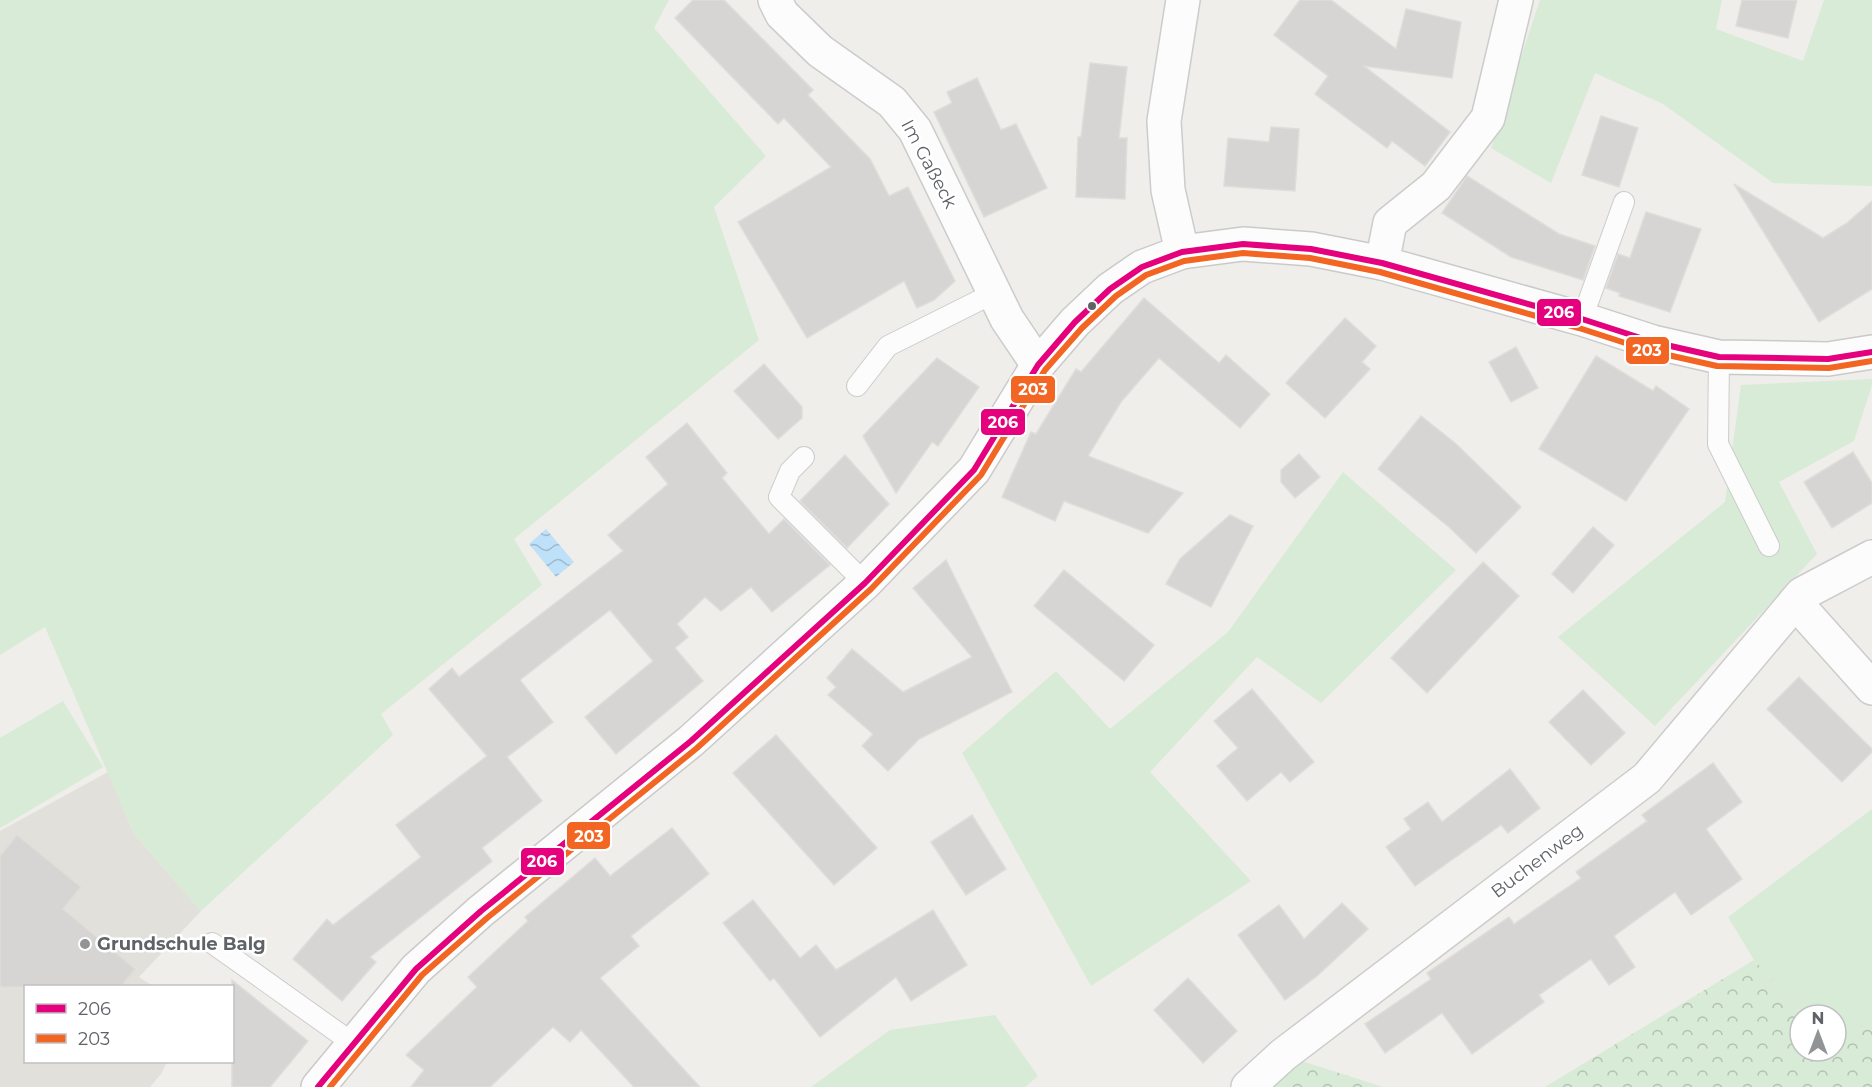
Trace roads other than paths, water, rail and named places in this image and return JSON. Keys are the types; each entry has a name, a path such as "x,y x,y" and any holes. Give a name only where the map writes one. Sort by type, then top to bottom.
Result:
{"street":[{"name":"Im Gaßeck","path":"775,0 782,14 820,51 892,102 915,130 1007,319 1038,365"},
{"path":"1182,252 1168,190 1164,121 1183,0"},
{"path":"1382,263 1390,223 1436,186 1488,118 1516,0"},
{"path":"318,1087 416,969 481,911 691,741 865,583 974,470 1038,365 1075,322 1110,289 1142,267 1182,252 1243,244 1311,249 1382,263 1582,319 1653,342 1719,357 1827,359 1872,352"},
{"name":"Buchenweg","path":"1248,1087 1283,1055 1647,778 1802,594 1872,557"},
{"path":"1795,602 1872,688"}],"lane":[{"path":"1582,319 1624,202"},
{"path":"858,386 888,346 994,293"},
{"path":"1719,357 1718,444 1768,546"},
{"path":"804,457 790,471 779,497 865,583"},
{"path":"212,943 354,1044"}],"water":[{"path":"546,529 574,562 556,577 529,544"}],"place":[{"name":"Grundschule Balg","path":"85,944"}]}
